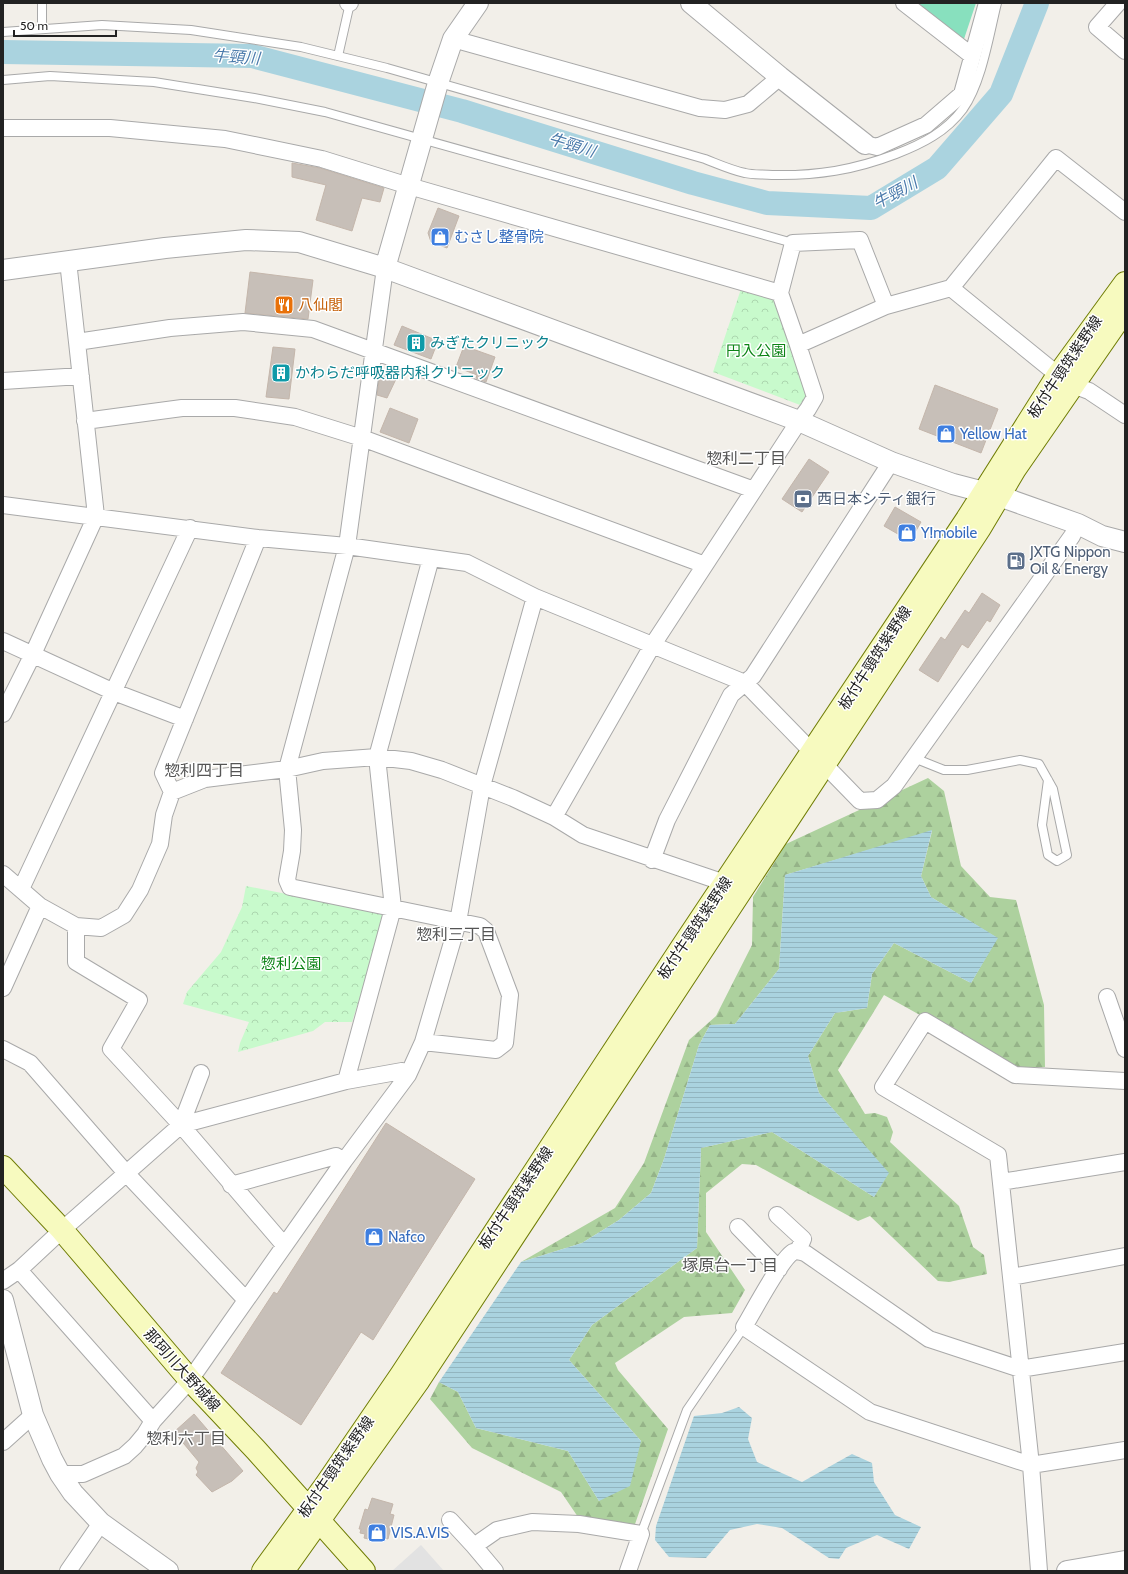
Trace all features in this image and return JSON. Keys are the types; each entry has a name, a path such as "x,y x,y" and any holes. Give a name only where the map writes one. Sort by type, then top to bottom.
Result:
{"main road":[{"name":"板付牛頸筑紫野線","path":"283,1571 314,1514 325,1486 401,1375 725,883 819,758 980,528 992,494 1066,380 1125,283"},
{"name":"板付牛頸筑紫野線","path":"1066,380 1125,310"},
{"name":"板付牛頸筑紫野線","path":"263,1571 314,1514 419,1380 819,758"},
{"name":"那珂川大野城線","path":"3,1166 62,1230 190,1380 256,1450 364,1571"}],"street":[{"path":"423,1042 496,1050 505,1043 510,995 486,931 480,926 290,887 288,880 293,830 287,769 347,546 385,268 439,80 453,39 478,3"},
{"path":"904,3 972,55"},
{"path":"702,6 780,77 865,144 877,147 926,125 962,94 987,3"},
{"path":"1118,3 1097,27 1125,51"},
{"path":"453,39 700,108 725,110 748,104 780,77"},
{"path":"3,128 110,128 225,139 322,159 409,186 780,293"},
{"path":"798,345 886,306 951,288 1056,158 1125,212"},
{"path":"3,270 165,248 246,240 299,242 385,268 799,421 891,462 953,484 992,494 1078,524 1102,536 1125,542"},
{"path":"554,817 652,646 808,409 815,396 780,293 794,244 860,240 886,306"},
{"path":"3,714 33,654 96,516 68,261"},
{"path":"951,288 1066,380 1089,391 1125,415"},
{"path":"77,342 170,328 243,322 313,329 754,490"},
{"path":"3,381 81,376"},
{"path":"86,421 182,408 235,408 295,417 362,438 705,565"},
{"path":"652,860 667,820 732,695 757,670 891,462"},
{"path":"3,506 96,516 258,538 347,546 467,563 535,597 745,683 860,801 877,800 894,786 1072,536 1078,524"},
{"path":"21,889 190,528"},
{"path":"3,874 40,906 76,926 101,928 124,914 140,890 160,844 164,815 172,792 163,773 258,538"},
{"path":"346,1081 393,908 377,757 431,558"},
{"path":"60,1474 83,1474 124,1456 145,1434 153,1421 190,1380 344,1161 408,1075 423,1042 458,922 482,786 535,597"},
{"path":"3,640 114,692 185,720"},
{"path":"172,792 205,780 287,769 323,761 377,757 411,760 442,770 554,817 583,835 652,860 725,883"},
{"path":"3,988 40,906"},
{"path":"76,926 76,962 139,1000 111,1049 180,1125 284,1245"},
{"path":"1107,996 1125,1049"},
{"path":"1040,1571 1031,1465 998,1156 883,1087 925,1021 1015,1075 1125,1081"},
{"path":"3,1049 30,1063 126,1173 246,1300"},
{"path":"180,1125 346,1081 402,1071 408,1075"},
{"path":"3,1281 19,1270 180,1125 201,1073"},
{"path":"231,1185 336,1156 344,1161"},
{"path":"1001,1182 1125,1162"},
{"path":"777,1215 803,1239 798,1250 793,1252 779,1269 744,1327 870,1412 1031,1465 1125,1450"},
{"path":"738,1227 779,1269"},
{"path":"798,1250 805,1253 929,1339 1020,1369 1125,1352"},
{"path":"1011,1276 1125,1256"},
{"path":"19,1270 153,1421"},
{"path":"3,1300 33,1415 60,1474 73,1493 101,1523 165,1570"},
{"path":"4,1439 33,1415"},
{"path":"450,1520 496,1571"},
{"path":"474,1546 497,1530 532,1522 579,1524 641,1534 628,1571"},
{"path":"68,1571 81,1549 101,1523"},
{"path":"1067,1571 1125,1561"}],"lane":[{"path":"42,3 42,29"},
{"path":"338,56 349,3"},
{"path":"3,32 102,25 191,30 301,47 439,80 705,159 746,174 793,176 828,173 856,168 910,148 936,136 952,122 963,109 972,94 997,3"},
{"path":"3,80 50,76 154,82 254,98 325,112 422,138 794,244"},
{"path":"914,758 944,770 967,770 1020,760 1039,764 1048,780 1053,789 1066,855 1056,861 1048,855 1042,825 1048,780"},
{"path":"641,1534 686,1410 744,1327"}],"green space":[{"path":"917,3 976,3 964,39"},
{"name":"円入公園","path":"741,289 774,299 808,393 800,405 713,372"},
{"path":"928,778 944,791 961,866 990,897 1016,900 1044,1005 1045,1067 1015,1068 884,995 838,1070 865,1114 875,1113 887,1117 893,1132 890,1142 959,1206 973,1247 984,1255 987,1274 949,1282 938,1281 870,1216 858,1221 756,1165 742,1164 706,1193 706,1232 745,1290 732,1313 684,1317 615,1363 618,1370 668,1429 634,1527 578,1517 561,1492 472,1448 430,1399 439,1382 458,1392 476,1428 568,1451 599,1501 641,1441 569,1360 592,1325 697,1248 701,1148 772,1132 874,1197 888,1173 819,1093 808,1056 835,1013 867,1008 872,974 894,943 971,983 997,938 931,897 921,876 932,831 785,875 779,969 735,1024 710,1025 699,1045 664,1159 651,1193 619,1220 582,1243 521,1262 615,1208 644,1163 689,1040 716,1016 752,945 753,897 786,844"},
{"name":"惣利公園","path":"246,886 382,913 385,918 352,1022 325,1022 313,1031 238,1052 240,1043 249,1022 183,1004 187,992 221,952 242,907"}],"shaded area":[{"path":"421,1545 444,1571 392,1571"}],"water":[{"path":"932,830 921,876 931,897 998,938 971,983 894,943 872,974 867,1008 835,1013 808,1056 819,1093 889,1173 874,1197 772,1132 701,1148 697,1248 592,1325 569,1360 641,1441 630,1486 599,1501 568,1451 476,1428 458,1392 439,1382 521,1262 582,1243 619,1220 651,1193 664,1159 699,1045 710,1025 735,1024 779,969 785,875"},
{"path":"739,1407 752,1418 748,1439 757,1462 802,1482 852,1454 872,1463 874,1482 895,1515 921,1527 909,1549 877,1535 846,1548 839,1559 829,1558 782,1528 757,1524 730,1530 706,1558 669,1557 655,1540 656,1526 694,1416 722,1413"}],"building":[{"path":"292,163 320,168 384,188 380,202 362,198 352,231 316,220 326,185 292,177"},
{"path":"438,208 459,216 447,248 431,242 428,233"},
{"path":"250,272 313,280 308,319 245,313"},
{"name":"みぎたクリニック","path":"402,326 438,341 431,359 394,345"},
{"path":"464,346 495,357 486,382 476,378 477,375 456,367"},
{"name":"かわらだ呼吸器内科クリニック","path":"273,347 295,349 289,399 266,397"},
{"path":"380,373 396,379 387,398 377,395"},
{"path":"935,385 998,409 981,453 919,429"},
{"path":"390,408 418,419 409,443 380,432"},
{"path":"809,459 829,472 802,512 782,499"},
{"path":"895,507 921,522 910,541 884,526"},
{"path":"982,593 1000,605 990,622 987,620 968,648 962,644 938,682 919,670 941,637 945,640 965,610 969,613"},
{"path":"386,1123 475,1179 373,1340 361,1332 301,1425 221,1373 274,1292 277,1294"},
{"path":"194,1414 243,1471 232,1481 212,1492 196,1475 198,1472 196,1468 199,1462 174,1432"},
{"path":"372,1498 393,1504 390,1514 394,1515 388,1539 378,1536 377,1541 364,1538 365,1534 360,1533 361,1529 359,1529 365,1509 368,1510"}],"waterway":[{"name":"牛頸川","path":"3,52 252,56 462,111 693,183 767,203 871,208 937,168 1001,94 1037,3"}],"place":[{"name":"むさし整骨院","path":"440,237"},
{"name":"八仙閣","path":"284,305"},
{"name":"みぎたクリニック","path":"416,343"},
{"name":"かわらだ呼吸器内科クリニック","path":"281,373"},
{"name":"Yellow Hat","path":"946,434"},
{"name":"西日本シティ銀行","path":"803,499"},
{"name":"Y!mobile","path":"907,533"},
{"name":"JXTG Nippon Oil & Energy","path":"1016,561"},
{"name":"Nafco","path":"374,1237"},
{"name":"VIS.A.VIS","path":"377,1533"}],"district":[{"name":"惣利二丁目","path":"746,458"},
{"name":"惣利四丁目","path":"204,770"},
{"name":"惣利三丁目","path":"456,934"},
{"name":"塚原台一丁目","path":"730,1265"},
{"name":"惣利六丁目","path":"186,1438"}]}
